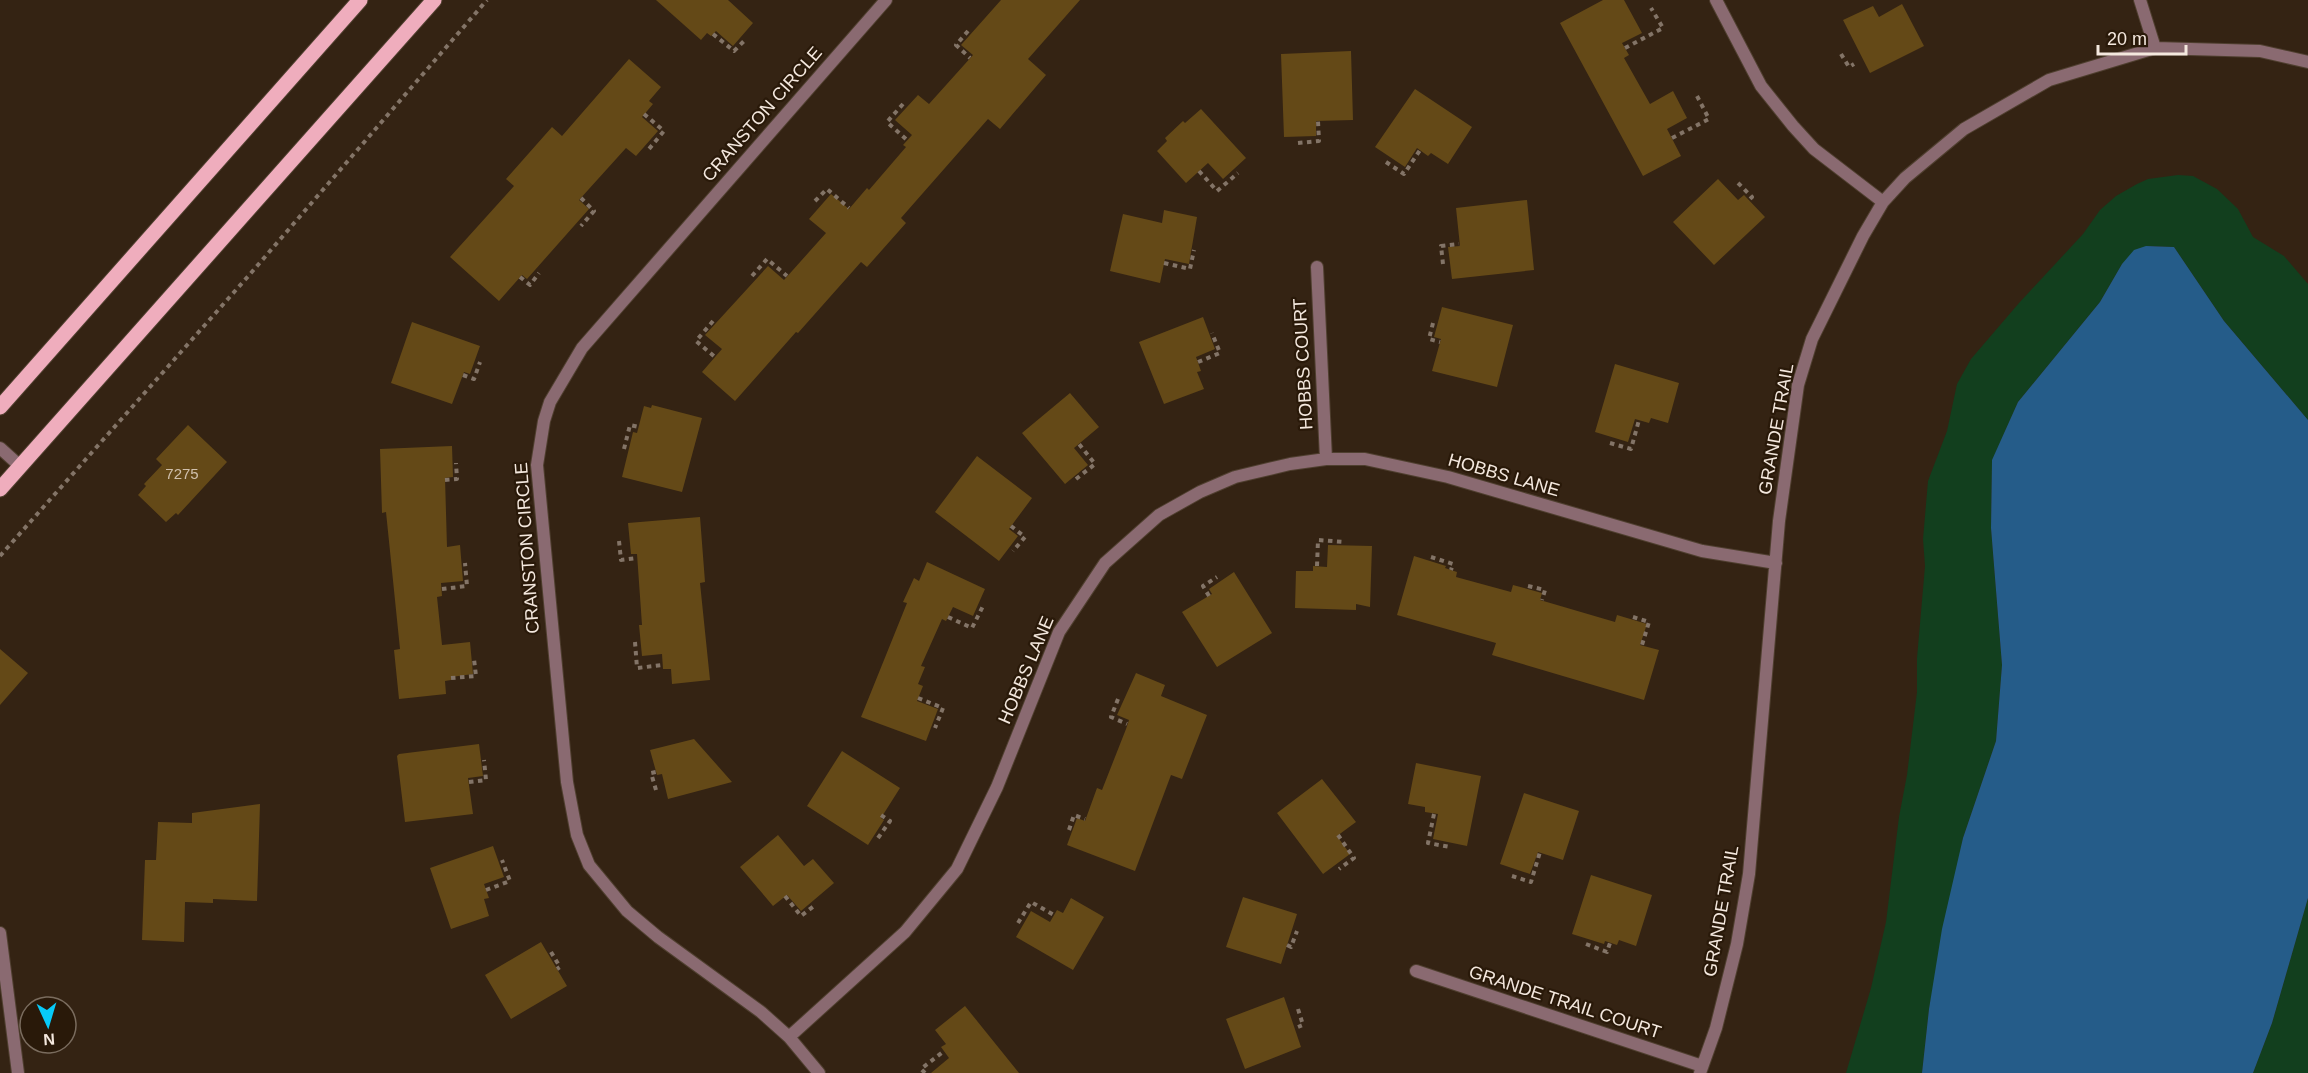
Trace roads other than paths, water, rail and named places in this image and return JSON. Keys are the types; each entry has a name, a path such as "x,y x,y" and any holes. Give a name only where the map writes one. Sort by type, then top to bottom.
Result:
{"main road":[{"path":"0,407 360,0"},
{"path":"0,489 434,0"}],"street":[{"name":"CRANSTON CIRCLE","path":"819,1073 789,1037 761,1012 658,937 627,911 589,865 577,836 567,782 544,556 537,454 550,402 582,348 886,0"},
{"path":"1716,0 1761,86 1793,126 1814,149 1883,202"},
{"path":"2140,0 2155,48"},
{"name":"GRANDE TRAIL","path":"1701,1070 1716,1028 1737,944 1749,874 1776,563 1798,385 1812,339 1863,236 1883,202 1905,178 1964,129 2049,80 2155,48 2260,51 2308,62"},
{"name":"HOBBS COURT","path":"1317,267 1326,459"},
{"path":"0,448 20,466"},
{"name":"HOBBS LANE","path":"789,1037 905,932 957,869 998,787 1059,632 1105,563 1159,515 1200,492 1235,477 1290,464 1326,459 1365,459 1448,477 1702,551 1776,563"},
{"path":"0,933 18,1073"},
{"name":"GRANDE TRAIL COURT","path":"1416,971 1701,1070"}],"water":[{"path":"2146,246 2174,247 2224,321 2308,420 2308,898 2272,1023 2253,1073 1922,1073 1929,1009 1942,929 1963,838 1996,741 2002,665 1991,528 1992,460 2018,402 2100,302 2122,264 2134,250"}]}
